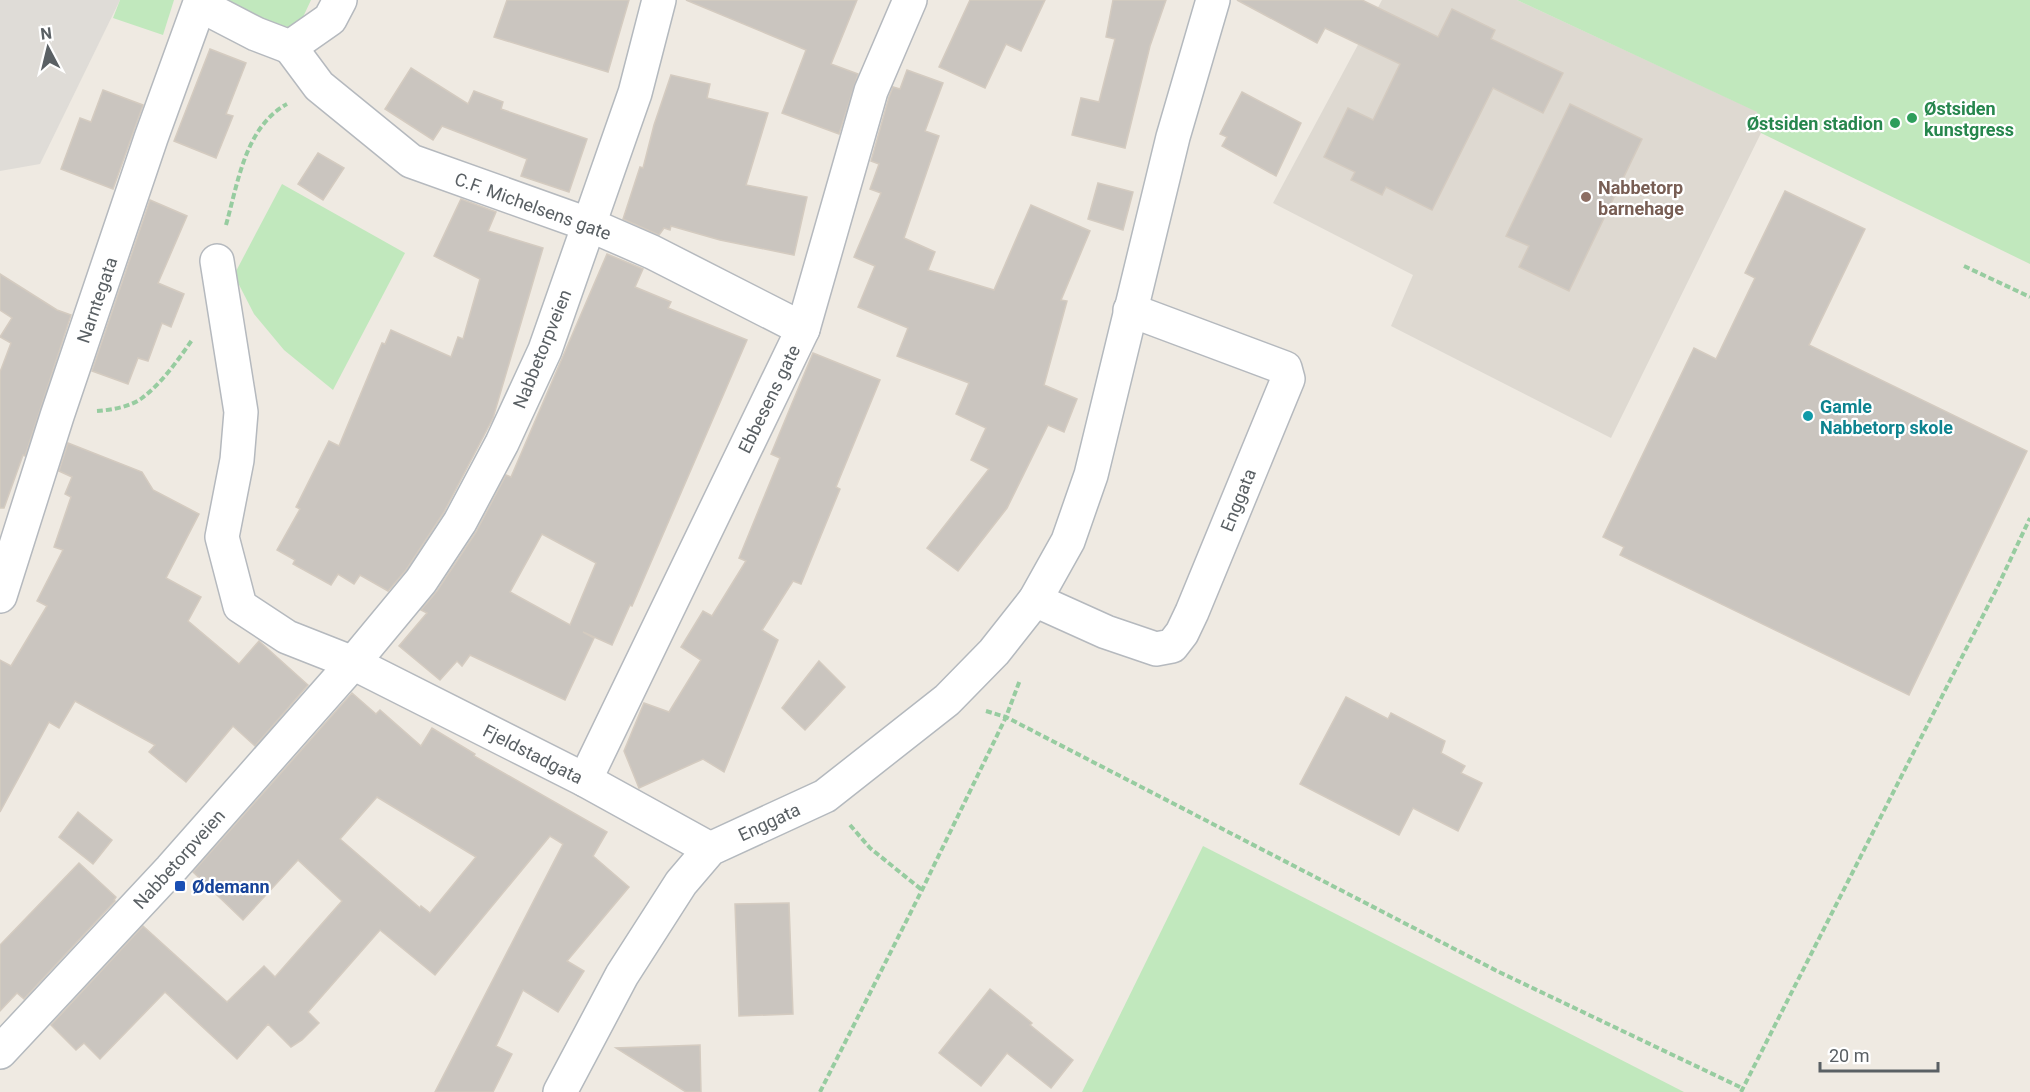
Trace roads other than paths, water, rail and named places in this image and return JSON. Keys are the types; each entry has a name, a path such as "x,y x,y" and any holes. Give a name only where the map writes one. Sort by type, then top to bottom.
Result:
{"street":[{"path":"290,47 330,19 340,0"},
{"name":"Nabbetorpveien","path":"0,1052 171,869 353,663 422,581 460,522 502,443 545,350 635,93 659,0"},
{"name":"Ebbesens gate","path":"585,780 803,329 871,91 910,0"},
{"name":"Enggata","path":"560,1092 622,975 681,883 710,849 825,796 948,700 994,652 1035,600 1068,541 1091,475 1173,137 1213,0"},
{"name":"Narntegata","path":"0,596 57,416 151,138 200,3 256,34 290,47"},
{"name":"C.F. Michelsens gate","path":"290,47 319,86 411,161 590,225 652,252 803,329"},
{"path":"217,261 241,412 237,460 222,537 240,606 287,637 353,663"},
{"name":"Enggata","path":"1035,600 1146,647 1156,650 1172,646 1182,633 1192,612 1288,379 1285,369 1130,310"},
{"name":"Fjeldstadgata","path":"353,663 585,780 710,849"}],"place":[{"name":"Østsiden kunstgress","path":"1912,118"},
{"name":"Østsiden stadion","path":"1895,123"},
{"name":"Nabbetorp barnehage","path":"1586,197"},
{"name":"Gamle Nabbetorp skole","path":"1808,416"},
{"name":"Ødemann","path":"180,886"}]}
